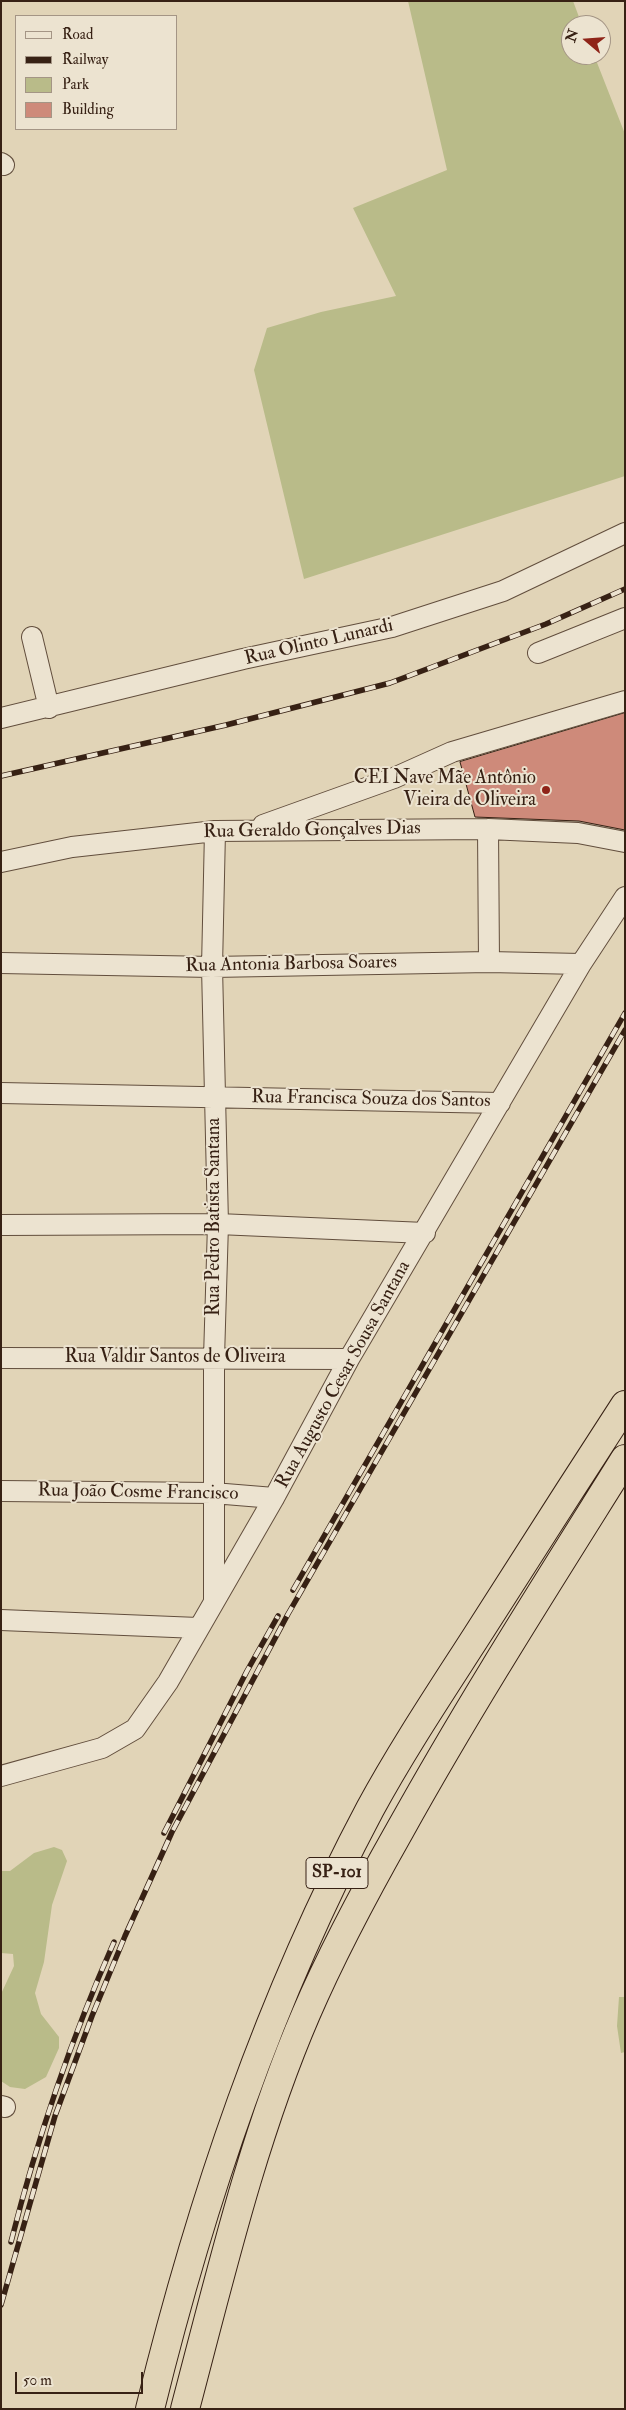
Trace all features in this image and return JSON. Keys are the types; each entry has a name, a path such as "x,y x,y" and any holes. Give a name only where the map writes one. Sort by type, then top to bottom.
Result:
{"highway":[{"name":"SP-101","path":"150,2409 197,2231 226,2143 260,2050 297,1960 333,1882 372,1806 436,1699 625,1405"},
{"name":"SP-101","path":"184,2409 262,2132 305,2016 324,1974 363,1896 460,1723 625,1459"}],"street":[{"name":"Rua Olinto Lunardi","path":"1,718 392,627 503,591 625,533"},
{"path":"538,653 625,618"},
{"path":"32,637 49,708"},
{"path":"249,830 394,778 452,752 625,701"},
{"path":"488,829 489,962"},
{"name":"Rua Geraldo Gonçalves Dias","path":"1,862 72,847 215,831 488,829 578,833 625,842"},
{"name":"Rua Pedro Batista Santana","path":"214,1602 214,1358 218,1224 212,967 215,831"},
{"name":"Rua Augusto Cesar Sousa Santana","path":"1,1776 102,1748 135,1729 168,1682 274,1498 350,1360 581,964 625,897"},
{"name":"Rua Antonia Barbosa Soares","path":"1,963 212,967 489,962 581,964"},
{"name":"Rua Francisca Souza dos Santos","path":"1,1093 500,1103"},
{"path":"1,1225 218,1224 425,1233"},
{"name":"Rua Valdir Santos de Oliveira","path":"1,1358 350,1360"},
{"name":"Rua João Cosme Francisco","path":"1,1491 213,1493 274,1498"},
{"path":"1,1620 198,1628"}],"green space":[{"path":"408,1 573,1 578,15 561,15 561,65 598,65 625,134 625,476 304,579 254,370 267,328 321,312 396,296 353,208 447,170"},
{"path":"54,1847 62,1850 67,1861 52,1905 44,1962 35,1993 41,2014 59,2037 59,2048 46,2077 25,2089 10,2087 1,2081 1,1994 14,1966 13,1954 1,1953 1,1871 10,1871 34,1853"},
{"path":"619,1997 625,1997 625,2052 621,2053 617,2026"}],"building":[{"name":"CEI Nave Mãe Antônio Vieira de Oliveira","path":"625,713 625,830 579,821 475,817 460,762"}],"railway":[{"path":"1,776 226,725 390,683 546,624 625,589"},
{"path":"293,1590 625,1013"},
{"path":"1,2305 55,2116 92,2016 125,1936 172,1832 288,1614 625,1030"},
{"path":"164,1833 247,1671 278,1616"},
{"path":"11,2242 32,2165 69,2052 114,1942"}],"place":[{"name":"CEI Nave Mãe Antônio Vieira de Oliveira","path":"546,790"}]}
